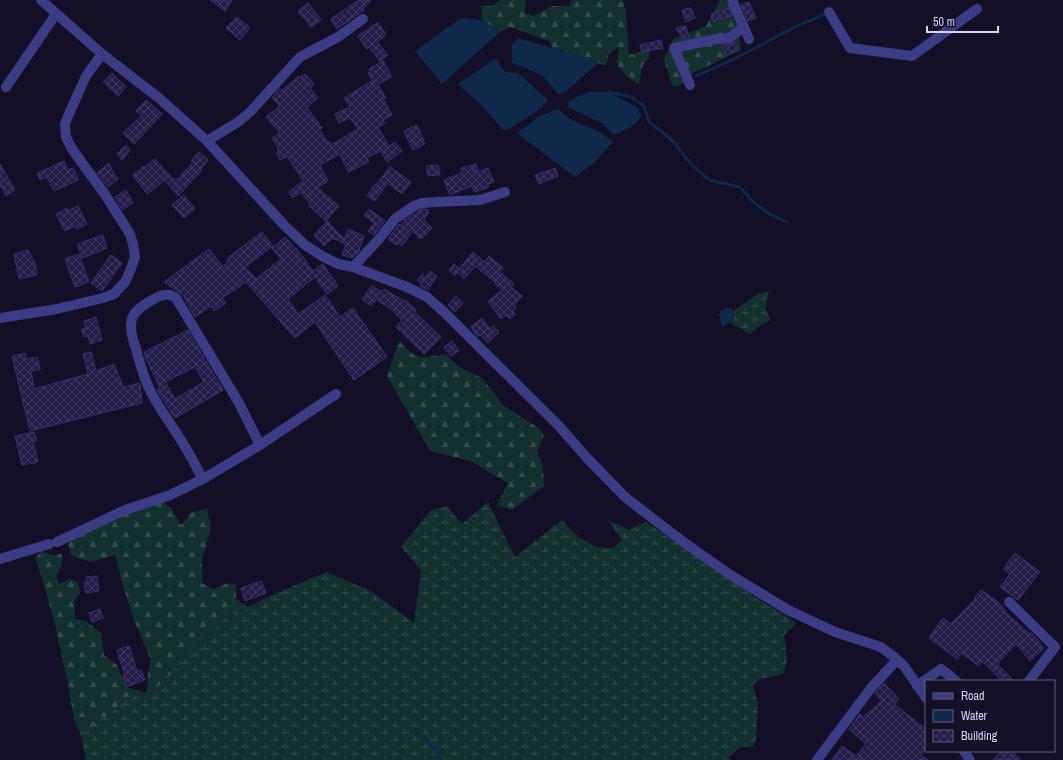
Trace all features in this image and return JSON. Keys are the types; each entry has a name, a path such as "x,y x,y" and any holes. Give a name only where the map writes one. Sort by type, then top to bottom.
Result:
{"street":[{"path":"41,0 102,54 159,98 207,141 284,225 305,244 338,264 353,267 407,287 427,297 559,426 587,458 625,497 682,541 729,574 788,610 835,632 881,647 904,666 925,697"},
{"path":"732,0 749,39"},
{"path":"829,12 850,48 912,56 977,8"},
{"path":"6,87 56,14"},
{"path":"207,141 238,122 250,112 300,56 338,37 363,19"},
{"path":"690,86 674,48 716,39 729,38 744,27"},
{"path":"0,318 56,309 109,296 114,294 125,282 130,271 135,257 130,234 106,196 72,149 66,137 65,124 68,116 86,76 102,54"},
{"path":"353,267 395,219 414,206 422,203 473,201 486,199 505,192"},
{"path":"203,479 182,441 151,392 131,333 132,318 142,306 150,301 168,294 173,295 176,298 239,403 260,445"},
{"path":"0,559 53,543 125,510 170,495 203,479 260,445 336,394"},
{"path":"1008,602 1055,647 1030,680"},
{"path":"817,760 871,688 897,660"},
{"path":"925,680 941,669 955,680"},
{"path":"917,686 925,680"}],"green space":[{"path":"501,0 526,0 525,13 533,16 551,6 570,6 571,0 623,0 626,12 629,55 649,49 649,59 643,64 639,84 627,77 617,64 619,47 609,53 606,66 588,58 552,48 549,41 510,27 500,32 482,20 481,6 491,6"},
{"path":"720,0 735,1 741,50 693,73 679,86 672,86 664,59 673,39 706,26"},
{"path":"769,291 765,309 771,320 761,325 750,334 730,323 734,320 733,311 758,294"},
{"path":"399,341 411,352 420,357 446,354 459,367 482,378 504,406 540,429 544,437 537,451 543,466 544,486 512,510 497,505 508,483 470,461 430,451 387,376"},
{"path":"164,502 172,509 181,525 192,512 207,509 211,528 202,559 202,583 213,589 228,583 236,585 236,599 247,607 224,619 158,687 147,691 148,672 151,660 134,620 115,555 91,562 71,556 68,542 126,511"},
{"path":"488,502 515,557 562,520 578,537 596,547 613,548 622,540 608,520 629,530 646,522 758,599 796,622 784,635 787,660 783,674 760,679 753,685 758,703 756,739 753,747 740,747 729,757 730,760 86,760 81,735 128,699 158,687 224,619 270,596 326,572 371,591 414,623 421,570 401,547 431,510 447,506 462,524"},
{"path":"41,552 54,555 62,554 62,564 56,576 59,584 70,579 78,582 80,593 75,600 75,619 86,621 101,633 104,655 117,665 126,687 144,692 128,699 81,735 74,720 55,625 35,558"}],"water":[{"path":"461,18 482,20 500,32 442,84 415,51"},
{"path":"518,38 588,58 598,63 564,93 558,94 542,75 512,63 512,45"},
{"path":"496,58 505,72 518,73 548,100 540,109 508,130 503,130 482,106 458,84"},
{"path":"587,92 609,92 637,107 641,116 632,126 613,135 603,124 568,107 569,101"},
{"path":"558,109 572,120 600,132 613,142 594,163 575,177 518,134 519,131 540,116"},
{"path":"729,308 733,311 734,320 722,326 719,314 720,311"}],"building":[{"path":"210,0 232,0 225,11"},
{"path":"359,0 371,0 363,9 364,10 337,29 331,19"},
{"path":"749,2 756,18 748,21 741,5"},
{"path":"308,3 321,20 311,27 298,11"},
{"path":"691,8 695,18 686,22 682,10"},
{"path":"729,8 732,16 713,21 711,14"},
{"path":"237,17 250,28 240,40 226,28"},
{"path":"378,22 386,35 377,42 388,55 380,61 369,47 367,49 358,36"},
{"path":"686,26 689,38 683,39 676,28"},
{"path":"661,40 663,48 642,52 640,45"},
{"path":"735,42 738,50 726,55 722,45"},
{"path":"383,61 392,77 378,84 386,98 383,99 392,115 383,120 385,123 378,128 389,146 395,142 402,151 387,162 381,151 367,157 369,162 348,172 340,154 320,165 328,181 317,187 339,206 326,221 309,206 310,204 301,192 293,198 289,192 303,181 287,156 280,160 276,153 279,150 272,138 280,133 266,117 280,106 272,98 279,89 281,91 299,76 300,78 305,74 314,84 310,88 318,98 307,107 322,128 320,129 328,143 330,142 331,145 358,129 350,118 339,123 335,114 350,107 344,98 372,81 368,73 370,72 369,69"},
{"path":"112,73 126,87 118,96 103,82"},
{"path":"146,100 162,114 134,144 123,133 142,115 136,111"},
{"path":"417,125 425,144 413,150 404,131"},
{"path":"126,145 130,150 122,160 117,154"},
{"path":"199,152 208,160 200,170 201,171 178,196 165,180 147,194 133,175 155,159 174,180 176,178 177,180 193,162 191,161"},
{"path":"64,161 68,170 73,168 78,180 54,191 47,177 40,180 37,173"},
{"path":"109,163 118,179 108,187 97,173"},
{"path":"0,164 15,190 6,196 0,185"},
{"path":"476,164 478,172 488,168 494,182 488,184 489,187 474,192 472,186 450,195 444,180 462,173 461,168"},
{"path":"438,165 440,175 428,176 426,166"},
{"path":"390,167 411,182 402,194 387,183 375,201 367,196"},
{"path":"555,168 558,176 539,184 535,175"},
{"path":"126,190 133,203 122,210 115,197"},
{"path":"183,195 195,208 184,218 172,205"},
{"path":"78,206 87,224 77,229 75,226 65,231 56,214 67,208 68,211"},
{"path":"369,209 385,221 374,235 368,231 374,223 364,215"},
{"path":"423,209 426,209 429,212 424,219 432,228 421,239 413,231 402,246 398,243 396,245 388,239 399,224 400,226 405,220"},
{"path":"327,221 344,239 348,229 364,236 359,249 360,250 352,258 342,255 346,244 332,238 324,246 314,235"},
{"path":"262,232 273,246 245,267 256,279 281,259 272,248 285,237 296,248 313,271 323,264 338,286 327,294 315,277 288,299 298,314 325,295 340,317 353,308 387,357 354,380 315,322 295,338 246,282 222,298 226,303 214,311 211,306 195,317 183,295 164,282 209,249 224,268 230,256"},
{"path":"103,235 107,248 82,258 77,244"},
{"path":"28,250 35,263 37,275 19,279 14,254"},
{"path":"473,252 484,262 489,256 503,268 500,272 514,284 511,287 522,296 514,306 516,308 513,311 515,314 510,319 506,315 501,319 488,301 502,290 495,284 496,283 475,266 464,279 458,272 455,275 449,270 454,264 459,269"},
{"path":"79,254 89,282 75,287 65,259"},
{"path":"111,255 122,263 102,291 91,283"},
{"path":"430,271 437,276 428,290 420,286 421,284 417,280 423,274 426,277"},
{"path":"372,286 382,292 384,289 404,301 405,300 416,310 413,315 414,316 417,314 441,337 424,354 396,327 402,320 394,312 395,311 376,300 371,306 362,299"},
{"path":"456,296 463,303 455,312 448,305"},
{"path":"96,317 102,340 90,344 88,336 84,337 81,329 86,328 84,321"},
{"path":"482,318 490,329 493,326 499,332 488,343 480,335 478,337 471,327"},
{"path":"188,330 223,390 175,418 157,390 160,388 144,352","holes":["195,367 204,382 175,399 165,382"]},
{"path":"452,341 459,351 451,356 444,347"},
{"path":"91,352 96,371 114,364 123,387 140,383 142,403 30,431 12,356 25,353 27,359 37,357 40,369 31,371 34,389 88,374 83,354"},
{"path":"34,432 37,441 33,441 38,462 22,465 15,436"},
{"path":"1015,553 1040,572 1018,600 1000,587 1010,574 1003,569"},
{"path":"97,576 99,591 86,593 84,582 87,581 86,577"},
{"path":"261,581 266,593 245,601 241,588"},
{"path":"981,590 997,601 1005,610 1004,611 1030,634 1031,633 1044,648 1030,661 1016,644 997,664 1013,680 1001,680 982,661 979,666 961,653 957,659 929,638 943,618 951,624 976,598 975,597"},
{"path":"100,609 103,618 92,622 89,613"},
{"path":"129,646 137,671 141,670 145,680 126,687 123,676 125,675 117,650"},
{"path":"884,683 899,699 894,704 925,728 925,749 921,755 928,760 832,760 842,746 856,756 866,744 849,729 860,714 863,717 882,701 875,693"},
{"path":"1001,752 1013,752 1020,760 993,760"}],"waterway":[{"path":"696,76 732,60 793,28 827,13"},
{"path":"609,92 631,97 644,106 649,122 671,139 691,164 709,180 740,187 751,200 769,214 787,222"},
{"path":"422,734 437,752 440,760"}]}
